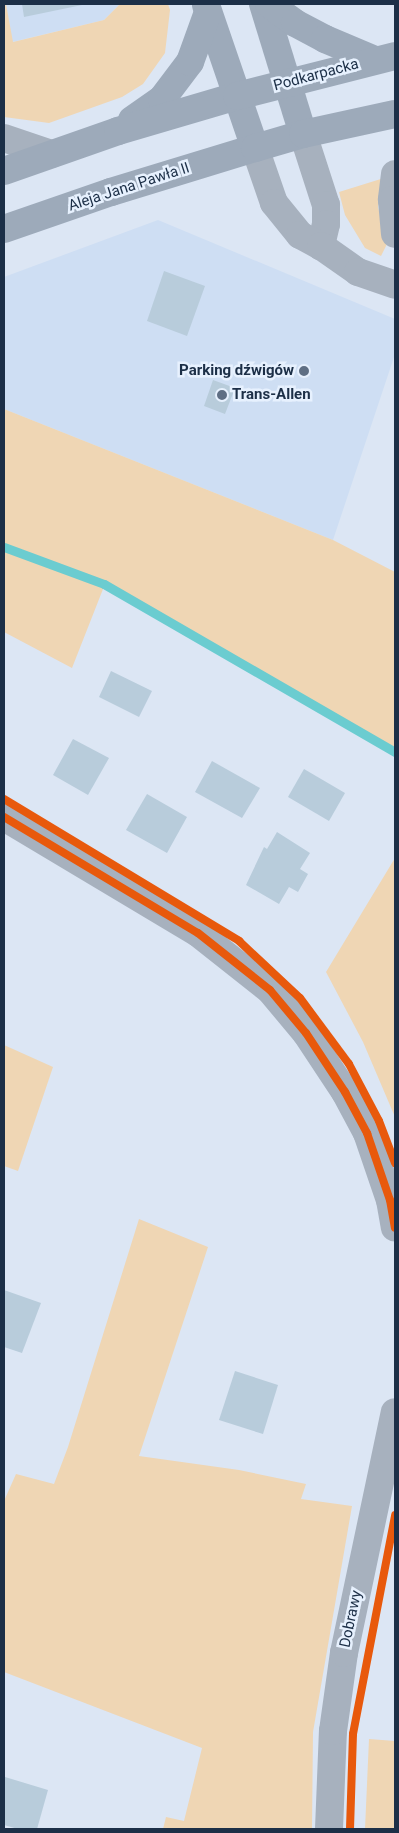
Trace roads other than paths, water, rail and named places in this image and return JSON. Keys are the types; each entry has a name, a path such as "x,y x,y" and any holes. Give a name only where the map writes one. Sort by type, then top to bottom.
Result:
{"main road":[{"path":"263,4 304,134 395,114"},
{"path":"270,4 295,23 325,40 385,58"},
{"path":"207,8 255,148"},
{"path":"118,130 162,99 190,62 207,8"},
{"name":"Podkarpacka","path":"237,96 385,58"},
{"path":"4,171 118,130 237,96"},
{"name":"Aleja Jana Pawła II","path":"4,229 137,184 304,134"}],"street":[{"path":"304,134 326,205 326,224 321,246"},
{"path":"4,138 51,154"},
{"path":"255,148 274,203 300,235 321,246 358,272 395,286"},
{"path":"395,174 392,200 395,234"},
{"path":"4,817 198,933 270,990 306,1033 346,1092 367,1133 390,1200 395,1228"},
{"name":"Dobrawy","path":"329,1829 333,1731 344,1653 395,1412"}],"waterway":[{"path":"4,547 104,584 395,752"}],"place":[{"name":"Parking dźwigów","path":"304,371"},
{"name":"Trans-Allen","path":"222,395"}]}
